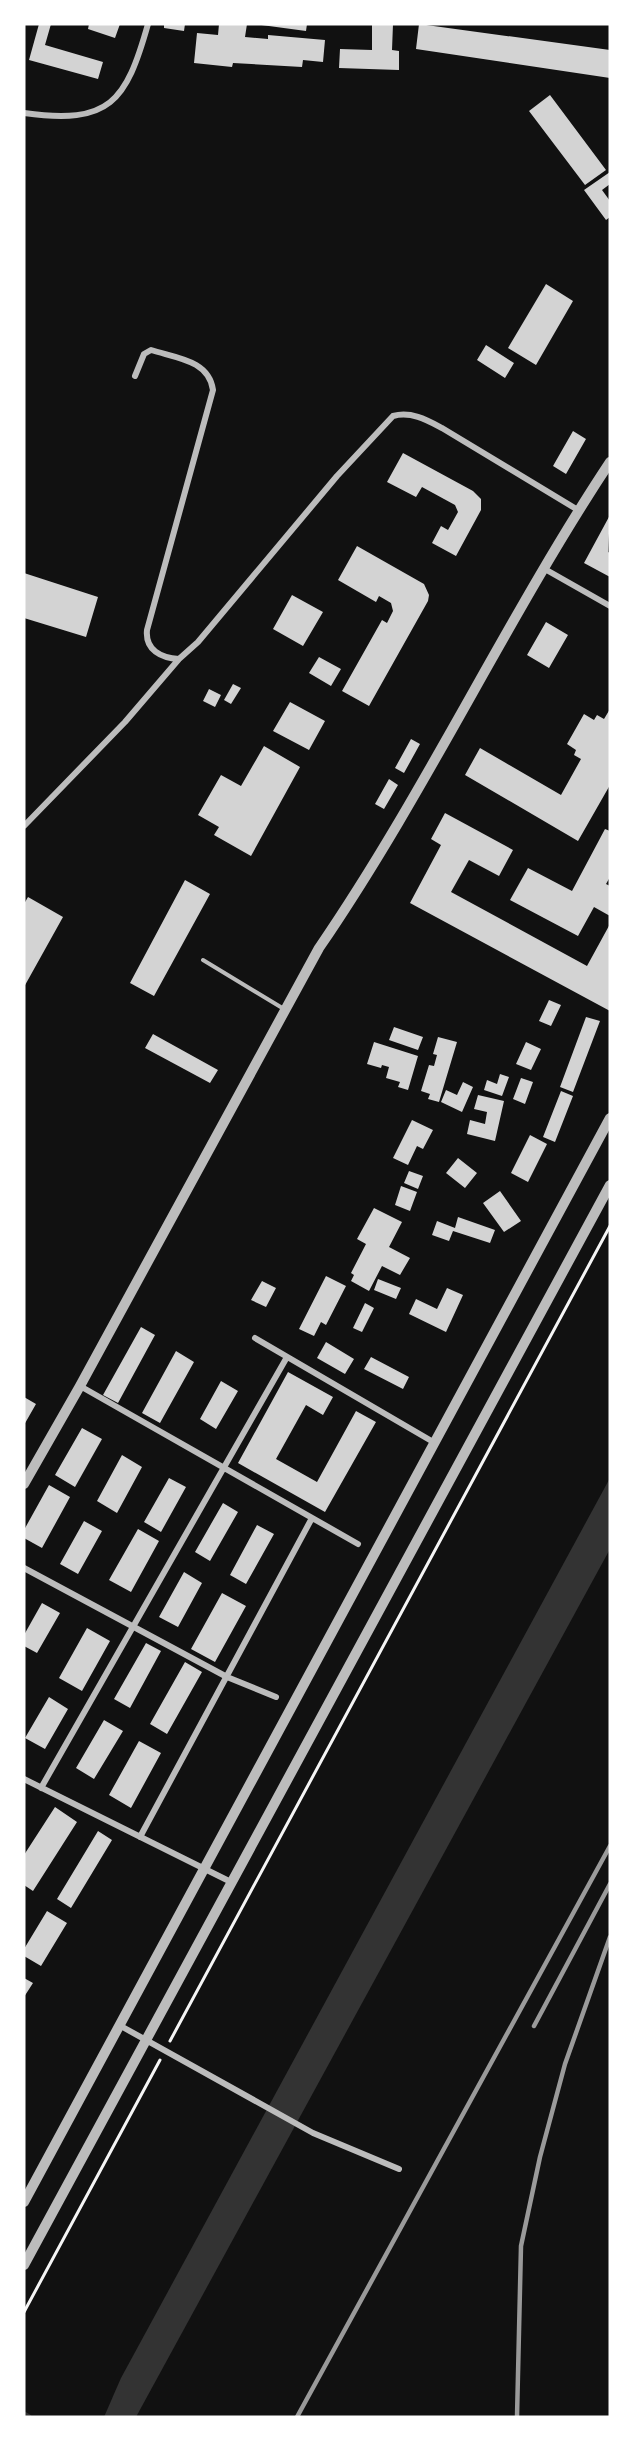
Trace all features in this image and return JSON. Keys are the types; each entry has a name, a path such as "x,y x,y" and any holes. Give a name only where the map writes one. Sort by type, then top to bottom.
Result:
{"street":[{"path":"24,113 78,117 96,111 115,100 135,69 148,24"},
{"path":"135,376 144,354 151,351 193,363 205,370 211,378 213,390 146,639 150,648 166,658 179,660"},
{"path":"24,826 198,642 337,476 393,416 401,414 420,417 442,428 578,510"},
{"path":"24,1484 80,1386 319,948 364,882 543,568 610,462"},
{"path":"543,568 610,606"},
{"path":"24,2202 610,1118"},
{"path":"24,2265 610,1185"},
{"path":"255,1338 435,1443"},
{"path":"41,1788 222,1467 287,1357"},
{"path":"80,1386 357,1544"},
{"path":"140,1837 312,1518"},
{"path":"24,1568 227,1677 276,1697"},
{"path":"24,1779 231,1882"},
{"path":"119,2025 313,2133 399,2169"}],"lane":[{"path":"202,960 285,1010"}],"path":[{"path":"24,2312 610,1226"}],"shaded area":[{"path":"610,1478 610,1549 136,2417 104,2417 121,2378"}],"building":[{"path":"39,24 51,24 45,45 103,62 98,79 29,60"},
{"path":"89,24 120,24 115,38 88,29"},
{"path":"164,24 185,24 184,31 164,28"},
{"path":"219,24 247,24 245,37 268,39 268,35 325,40 323,62 303,60 302,67 233,63 232,67 194,63 197,33 218,35"},
{"path":"254,24 307,24 306,31"},
{"path":"372,24 393,24 392,50 399,51 399,70 339,68 340,49 372,50"},
{"path":"419,24 610,50 610,78 416,49"},
{"path":"550,95 606,170 585,185 529,111"},
{"path":"610,172 610,184 602,190 610,201 610,217 606,220 584,190"},
{"path":"546,284 573,301 536,365 508,348"},
{"path":"486,345 514,363 505,378 477,360"},
{"path":"573,431 586,439 566,474 553,466"},
{"path":"403,453 473,491 481,499 481,510 456,556 432,543 441,526 448,530 458,512 455,505 422,487 416,497 387,482"},
{"path":"610,515 608,552 610,553 610,577 584,563"},
{"path":"357,546 424,584 429,595 428,601 369,706 342,691 382,620 387,623 393,611 391,603 379,596 376,602 338,580"},
{"path":"24,573 98,597 86,637 24,618"},
{"path":"292,595 323,612 303,646 273,629"},
{"path":"546,622 568,635 549,668 527,655"},
{"path":"319,657 341,669 331,686 309,673"},
{"path":"233,684 241,688 231,704 224,700"},
{"path":"209,689 221,695 215,707 203,701"},
{"path":"290,702 325,721 309,750 273,731"},
{"path":"610,709 610,785 578,841 465,775 480,748 561,795 581,759 574,755 576,750 567,744 584,714 594,720 597,715 604,719"},
{"path":"411,739 420,744 404,773 395,768"},
{"path":"264,746 300,767 251,856 214,835 219,827 198,815 221,775 241,786"},
{"path":"389,779 398,785 384,809 375,804"},
{"path":"445,813 513,850 499,876 469,860 451,892 587,966 610,924 610,1011 410,903 441,845 431,839"},
{"path":"605,829 610,831 610,877 606,884 610,886 610,916 594,907 578,936 510,900 528,868 572,891"},
{"path":"185,880 210,894 154,996 130,983"},
{"path":"28,897 63,917 24,987 24,904"},
{"path":"549,1000 561,1005 551,1026 539,1021"},
{"path":"586,1017 600,1021 573,1092 560,1087"},
{"path":"394,1027 423,1037 418,1050 389,1040"},
{"path":"153,1034 218,1070 210,1083 145,1048"},
{"path":"438,1037 457,1042 439,1102 428,1099 430,1094 421,1091 429,1065 434,1066 437,1055 433,1054"},
{"path":"374,1042 418,1056 408,1090 398,1087 400,1082 386,1078 389,1067 382,1065 381,1068 367,1064"},
{"path":"526,1042 541,1049 531,1070 516,1064"},
{"path":"500,1074 509,1077 502,1096 484,1090 487,1080 497,1084"},
{"path":"521,1078 533,1082 525,1104 513,1099"},
{"path":"463,1082 473,1087 462,1112 441,1102 446,1090 457,1095"},
{"path":"561,1091 573,1096 555,1142 543,1137"},
{"path":"478,1095 504,1101 495,1141 467,1134 470,1120 485,1124 487,1112 474,1109"},
{"path":"412,1120 433,1130 423,1149 417,1146 408,1165 393,1158"},
{"path":"530,1135 547,1144 528,1182 511,1173"},
{"path":"458,1158 477,1173 465,1188 446,1173"},
{"path":"409,1171 423,1176 418,1189 404,1183"},
{"path":"401,1186 417,1192 410,1211 395,1205"},
{"path":"500,1191 521,1221 504,1232 483,1203"},
{"path":"374,1208 402,1222 389,1247 410,1258 400,1275 382,1266 369,1291 351,1281 354,1275 351,1273 366,1244 357,1239"},
{"path":"458,1217 495,1230 490,1243 453,1231 449,1241 432,1235 437,1221 455,1228"},
{"path":"326,1276 346,1286 326,1325 321,1322 314,1336 299,1329"},
{"path":"378,1279 401,1288 396,1299 374,1290"},
{"path":"262,1281 276,1288 266,1307 251,1300"},
{"path":"447,1288 463,1295 446,1332 409,1314 416,1299 437,1309"},
{"path":"365,1303 374,1308 362,1332 353,1328"},
{"path":"141,1327 155,1335 118,1403 103,1395"},
{"path":"326,1342 354,1359 345,1374 317,1358"},
{"path":"176,1351 194,1362 160,1423 142,1413"},
{"path":"371,1357 409,1377 403,1389 364,1369"},
{"path":"288,1372 333,1397 323,1415 306,1405 276,1459 317,1482 356,1411 376,1422 325,1512 238,1463"},
{"path":"221,1381 238,1391 216,1429 200,1419"},
{"path":"24,1397 36,1404 24,1425"},
{"path":"82,1428 102,1439 75,1487 55,1475"},
{"path":"122,1455 142,1467 117,1513 97,1501"},
{"path":"169,1478 186,1487 161,1532 144,1522"},
{"path":"49,1485 70,1497 42,1548 24,1538 24,1530"},
{"path":"223,1503 238,1512 210,1561 195,1552"},
{"path":"84,1521 102,1531 78,1574 60,1564"},
{"path":"257,1525 274,1534 246,1584 230,1575"},
{"path":"138,1529 159,1541 131,1592 109,1580"},
{"path":"184,1572 202,1583 178,1627 159,1617"},
{"path":"222,1593 246,1606 215,1662 191,1649"},
{"path":"42,1603 60,1613 37,1653 24,1646 24,1635"},
{"path":"87,1628 110,1641 82,1691 59,1678"},
{"path":"146,1643 161,1651 130,1708 114,1699"},
{"path":"185,1662 202,1672 167,1734 150,1724"},
{"path":"49,1697 68,1709 45,1749 25,1738"},
{"path":"104,1720 123,1731 94,1779 76,1768"},
{"path":"139,1741 161,1753 131,1808 109,1795"},
{"path":"55,1807 77,1822 33,1891 24,1885 24,1855"},
{"path":"98,1831 112,1840 71,1908 57,1899"},
{"path":"47,1911 67,1923 41,1966 24,1956 24,1949"},
{"path":"24,1978 33,1983 24,1997"}],"waterway":[{"path":"24,2414 29,2417"}],"railway":[{"path":"297,2417 610,1846"},
{"path":"534,2026 610,1884"},
{"path":"517,2417 521,2246 540,2157 565,2064 610,1937"}]}
